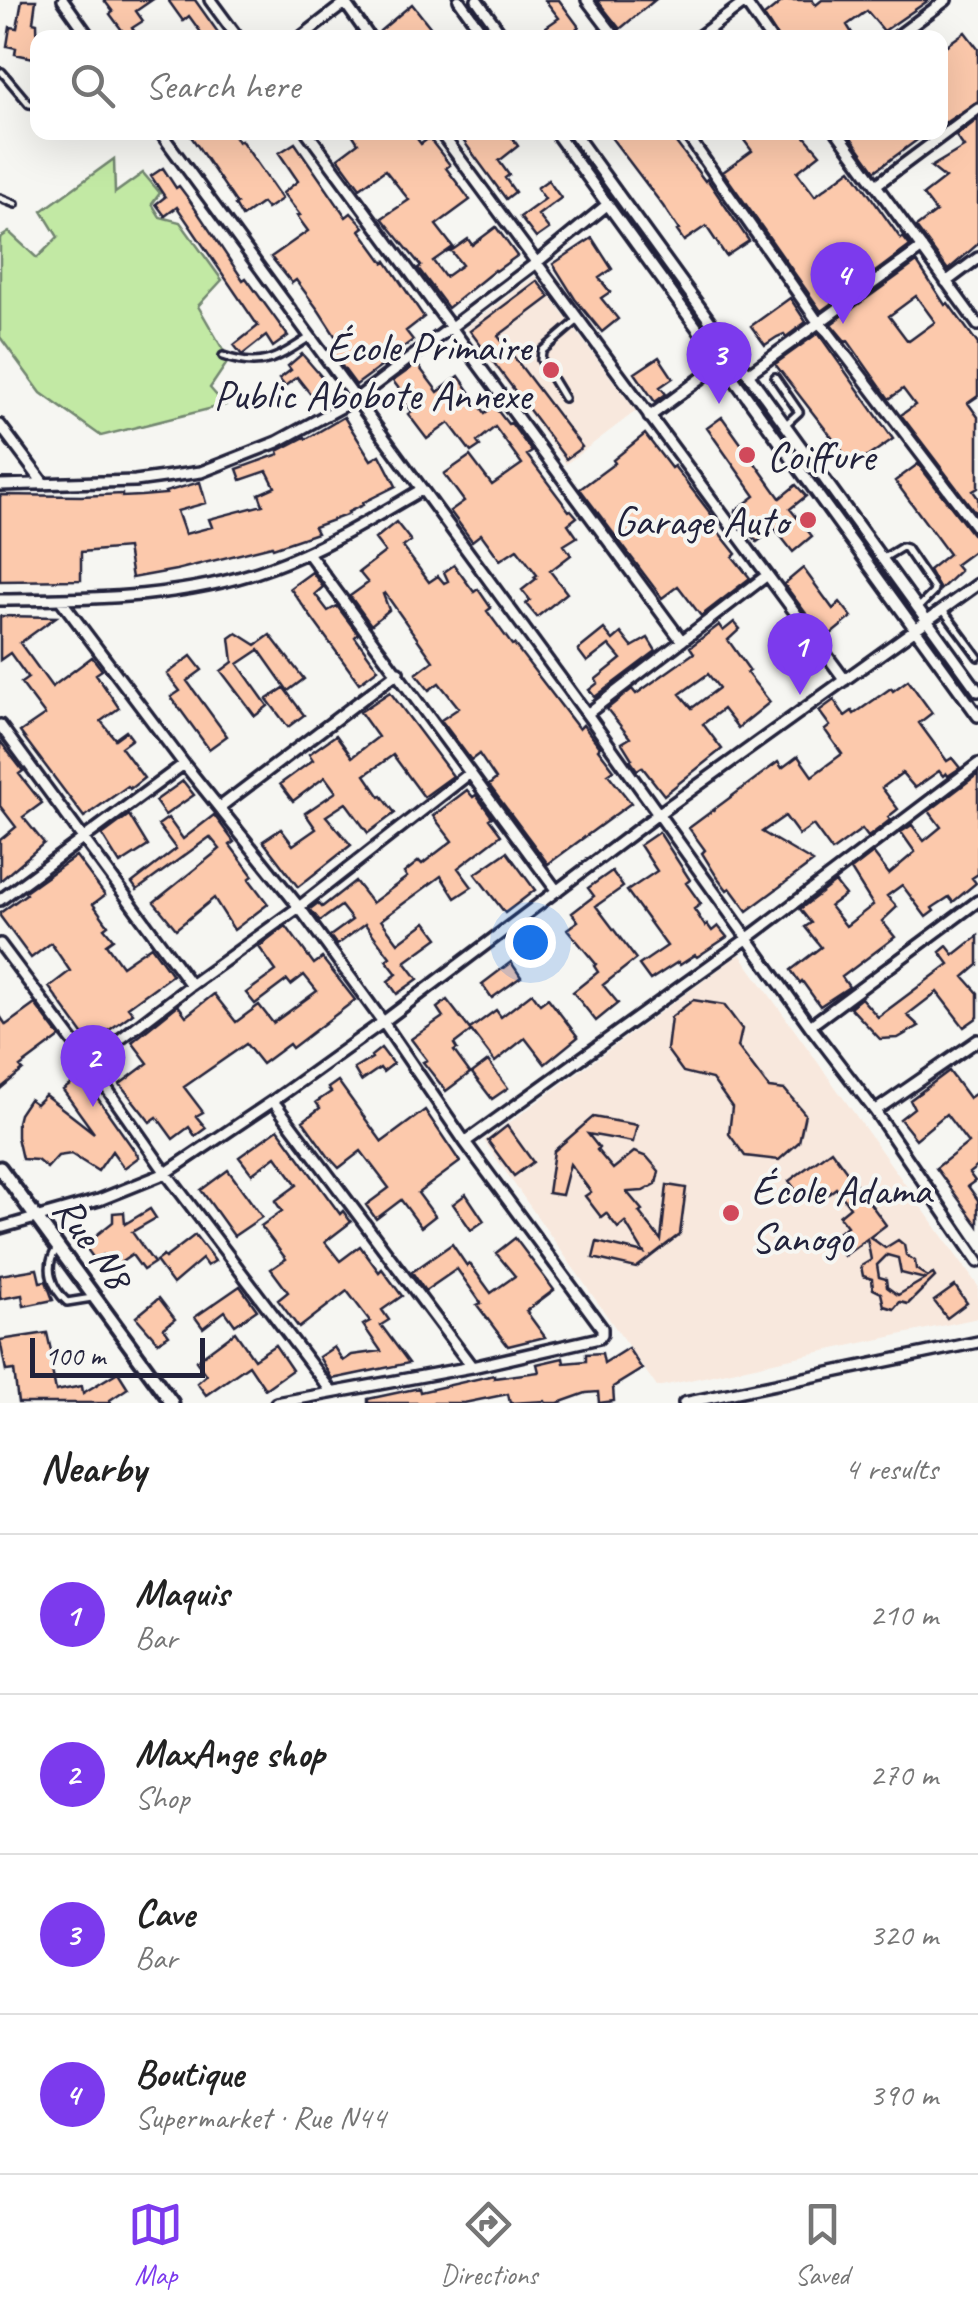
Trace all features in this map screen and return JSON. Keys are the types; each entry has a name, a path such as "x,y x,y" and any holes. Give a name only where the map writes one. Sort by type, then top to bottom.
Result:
{"street":[{"path":"63,0 84,30"},
{"path":"210,0 232,30"},
{"path":"459,0 480,30"},
{"path":"477,0 498,30"},
{"path":"588,0 610,30"},
{"path":"906,30 946,0"},
{"path":"708,30 746,1 765,30"},
{"path":"310,30 344,2 364,30"},
{"path":"948,131 978,109"},
{"path":"169,140 810,1026 875,1110 978,1262"},
{"path":"313,140 682,641"},
{"path":"446,140 845,680"},
{"path":"562,140 978,716"},
{"path":"579,140 978,692"},
{"path":"692,140 818,322 978,529"},
{"path":"843,140 978,325"},
{"path":"876,185 936,140"},
{"path":"0,484 135,481 202,472 277,442 356,399 608,204"},
{"path":"748,374 922,248"},
{"path":"946,282 978,258"},
{"path":"649,417 723,362"},
{"path":"0,425 44,484"},
{"path":"0,600 143,594 207,585 269,569 308,553 422,490"},
{"path":"308,553 557,891"},
{"path":"586,714 766,576"},
{"path":"0,1228 98,1200 166,1173 383,1022 658,814 978,584"},
{"path":"60,599 184,764 299,907 602,1328 598,1338 472,1368 276,1403"},
{"path":"220,807 398,672"},
{"path":"0,725 191,984"},
{"path":"0,900 184,764"},
{"path":"465,1142 748,938 978,764"},
{"path":"89,1063 299,907 470,773"},
{"path":"810,1026 978,901"},
{"path":"0,944 331,1392"},
{"path":"875,1110 978,1040"},
{"path":"272,1101 472,1368"},
{"name":"Rue N8","path":"0,1168 172,1403"},
{"path":"684,1403 978,1342"}],"lane":[{"path":"2,72 30,104"},
{"path":"0,198 14,204"},
{"path":"564,398 541,360 542,351 578,320"},
{"path":"223,356 242,363 269,361 310,338"},
{"path":"776,378 799,412 785,425"},
{"path":"882,559 906,548 934,589 918,608"},
{"path":"944,610 978,658"},
{"path":"58,1248 52,1254 50,1273 61,1297 67,1302 94,1298"}],"shaded area":[{"name":"École Primaire Public Abobote Annexe","path":"535,276 636,411 566,464 465,328"},
{"name":"École Adama Sanogo","path":"740,954 978,1286 978,1318 657,1387 484,1141"}],"green space":[{"path":"114,159 115,193 143,173 160,193 152,204 160,217 180,222 222,280 198,306 229,360 210,388 225,405 101,436 41,393 0,337 0,238 9,232 37,258 58,237 42,211"}],"building":[{"path":"22,0 36,0 33,22 37,23 37,30 30,30 30,57 15,54 16,48 7,46 10,27 17,28"},
{"path":"104,0 152,0 136,11 143,21 133,30 122,30 110,14 113,12"},
{"path":"168,0 195,0 216,30 199,30 189,16 183,21"},
{"path":"545,0 559,0 578,30 548,30 546,27 559,18"},
{"path":"597,0 655,0 620,29"},
{"path":"784,0 812,0 816,5 822,0 929,0 885,30 867,11 847,25 850,30 773,30 764,16"},
{"path":"412,4 433,30 381,30"},
{"path":"965,32 978,49 978,101 948,121 948,44"},
{"path":"978,119 978,244 948,270 916,227 936,212 923,195 945,178 931,167 964,147 956,136"},
{"path":"193,140 241,140 282,199 267,209 262,203 242,217"},
{"path":"356,140 418,140 421,144 431,140 450,165 446,168 470,200 436,225 453,247 433,261 445,277 462,265 451,251 468,239 472,245 496,227 517,256 448,308 418,268 421,266 382,218 409,200 385,170 360,188 338,158 358,143"},
{"path":"463,140 514,140 518,146 499,161 515,192 506,199"},
{"path":"613,140 674,140 707,179 749,241 726,256 706,226 684,241"},
{"path":"744,140 808,140 820,154 797,172 815,196 851,169 910,246 863,281 844,255 821,274 839,298 821,311 723,172 752,151"},
{"path":"853,140 917,140 875,171"},
{"path":"295,143 346,217 351,213 364,227 360,230 424,317 406,331 413,340 397,352 399,357 356,385 333,354 343,348 319,311 296,280 292,283 271,257 308,231 283,193 298,181 279,153"},
{"path":"163,168 288,336 273,347 266,336 242,355 234,345 258,326 177,207 165,216 156,204 165,197 151,176"},
{"path":"548,180 561,198 538,215 549,229 536,238 520,217 545,199 537,188"},
{"path":"592,238 612,269 599,278 610,292 601,298 618,319 602,332 553,264"},
{"path":"917,262 945,305 948,303 978,344 978,396 968,403 978,417 978,488 973,491 978,498 978,516 901,415 915,405 903,389 889,399 848,341 831,324","holes":["916,296 935,322 909,341 889,316"]},
{"path":"537,281 550,297 498,336 582,447 566,459 470,331"},
{"path":"790,298 806,322 786,337 784,334 765,345 751,326"},
{"path":"818,333 893,439 854,466 775,364"},
{"path":"302,354 327,383 312,396 297,377 285,386 279,379"},
{"path":"659,357 673,378 660,387 666,394 655,402 635,373"},
{"path":"417,364 438,392 459,376 485,413 494,406 511,423 532,452 527,455 577,517 568,524 577,537 564,545 571,555 550,571 567,593 537,617 526,604 530,600 522,590 537,575 517,549 500,560 481,534 472,541 450,511 464,501 444,474 470,456 492,485 522,464 495,427 471,452 449,423 427,439 408,414 412,411 393,381"},
{"path":"344,417 371,460 380,455 396,486 349,514 314,527 317,533 273,548 132,578 127,548 81,552 81,580 0,581 0,495 141,496 166,494 200,482 206,503 177,511 185,534 212,527 209,519 263,505 259,494 275,487 267,471 241,480 237,469 279,454 278,451"},
{"path":"722,417 780,498 796,485 806,496 790,509 812,536 793,552 775,529 757,542 735,511 755,496 707,428"},
{"path":"645,434 717,522 713,525 750,578 701,616 678,586 662,598 580,489"},
{"path":"918,464 978,537 978,548 955,565 960,571 940,590 929,570 949,554 895,481"},
{"path":"396,522 411,541 403,547 429,582 438,576 444,583 448,581 444,572 454,565 474,592 478,589 491,608 487,611 512,645 579,729 583,725 600,747 614,770 608,774 631,803 548,864 489,785 496,779 479,754 471,760 441,720 459,708 439,683 429,690 416,674 433,661 385,593 389,610 371,625 350,596 368,583 359,572 385,552 375,539"},
{"path":"803,568 833,609 840,602 852,617 825,639 784,584"},
{"path":"312,572 323,587 315,594 328,611 337,606 378,669 359,683 290,588"},
{"path":"0,616 56,617 20,643 52,687 92,657 102,670 96,674 119,708 101,721 115,739 126,731 132,739 121,747 144,778 84,817 20,732 45,715 21,683 28,678 10,653 0,660"},
{"path":"734,622 740,629 728,640 770,702 738,728 723,709 703,724 722,749 664,795 642,767 637,770 630,760 622,743 630,738 607,709 632,689 636,694 694,653 690,647 719,625 723,631","holes":["708,674 719,688 692,708 680,694"]},
{"path":"604,629 613,640 621,633 632,647 648,638 656,651 595,697 589,690 598,683 596,679 621,659 609,645 587,662 578,650"},
{"path":"237,633 256,645 270,635 304,679 288,691 259,650 238,664 268,706 255,716 221,671 233,662 230,638"},
{"path":"191,656 202,670 187,681 227,736 209,749 171,697 180,691 167,674"},
{"path":"908,680 932,713 919,723 947,761 952,758 960,768 948,776 939,771 915,788 902,773 882,788 898,809 888,817 890,820 868,837 862,829 832,851 813,825 799,835 785,816 762,832 813,862 747,911 715,874 702,853 705,850 689,828 778,762 782,768 798,756 812,776 842,754 825,730 830,726 819,711 834,700 845,716 852,711 854,714"},
{"path":"284,688 304,715 288,727 267,699"},
{"path":"390,692 453,776 424,797 393,755 365,775 395,813 368,833 346,803 326,816 351,845 298,887 263,841 281,829 293,845 316,829 305,813 336,792 325,777 293,801 280,784 313,760 309,754 336,735 352,757 378,737 360,712"},
{"path":"0,741 42,803 23,817 44,843 0,881 0,840 16,827 0,806"},
{"path":"978,774 978,874 972,878 976,883 953,902 949,897 932,908 934,911 926,917 902,885 887,896 897,907 882,921 895,937 842,977 849,987 820,1006 791,970 821,947 805,927 811,923 800,909 835,882 845,895 830,906 846,926 873,905 851,870 873,853 889,874 915,852 901,832 912,825 924,841 941,827 929,811"},
{"path":"183,781 194,795 165,815 155,801"},
{"path":"467,790 473,797 476,795 501,835 458,868 472,887 455,898 441,876 381,920 398,943 426,922 438,938 405,962 418,979 397,994 388,981 397,974 386,960 390,957 365,924 337,945 330,936 352,920 341,906 320,921 310,909 318,903 322,907 355,881 372,903 407,877 404,873 419,861 422,864 452,841 433,816"},
{"path":"129,815 148,846 120,864 102,835"},
{"path":"214,815 253,876 249,879 268,904 234,930 214,898 176,929 154,902 220,849 210,837 137,890 132,883 176,849 158,825 168,818 183,839"},
{"path":"659,832 690,880 686,883 701,904 694,909 705,926 712,931 718,926 727,937 650,980 639,965 667,946 627,891 657,871 640,845"},
{"path":"507,852 535,890 505,913 475,874"},
{"path":"76,856 105,895 93,904 113,939 106,944 122,966 151,946 172,975 128,1007 133,1013 90,1044 49,987 70,971 51,943 31,958 0,916 25,892"},
{"path":"612,871 623,887 596,906 636,959 603,985 618,1003 596,1021 573,992 598,972 596,964 567,929 578,921 572,913 594,896 588,888"},
{"path":"286,926 314,964 322,958 355,1000 292,1048 289,1044 262,1064 246,1044 184,1087 203,1112 196,1116 206,1128 195,1136 189,1127 173,1139 157,1117 150,1122 120,1084 148,1063 132,1042 178,1005 186,1016 214,994 236,1022 259,1005 273,1023 317,991 304,975 291,985 287,980 255,1004 246,993 276,971 259,947"},
{"path":"978,936 978,965 964,977 978,993 978,1017 964,1027 937,992 907,1015 919,1026 898,1038 880,1039 850,1007 861,998 878,1017 949,964 940,952 947,946 954,955"},
{"path":"511,962 521,977 492,998 482,984"},
{"path":"532,993 540,1004 548,998 578,1037 545,1064 525,1038 495,1062 470,1029 496,1010 501,1017"},
{"path":"447,1000 471,1031 454,1044 454,1051 470,1073 446,1091 411,1039 443,1017 437,1008"},
{"path":"693,1000 724,1005 742,1029 738,1047 769,1088 785,1090 805,1114 799,1142 779,1160 745,1156 729,1134 732,1107 712,1079 683,1072 667,1050 671,1017"},
{"path":"35,1004 60,1037 20,1067 23,1070 0,1089 0,1016 6,1025"},
{"path":"381,1048 393,1064 361,1081 354,1069"},
{"path":"488,1061 508,1088 492,1099 472,1073"},
{"path":"949,1071 969,1098 978,1092 978,1166 969,1173 975,1181 968,1186 978,1200 978,1226 936,1168 968,1143 946,1114 916,1139 900,1119 914,1108 910,1100"},
{"path":"82,1076 139,1157 124,1168 112,1151 98,1171 71,1154 58,1156 47,1168 37,1160 22,1159 17,1122 29,1099 36,1104 45,1095 94,1133 63,1090"},
{"path":"338,1081 382,1142 425,1110 460,1162 418,1193 435,1216 421,1227 401,1200 376,1219 366,1205 389,1188 361,1151 339,1168 303,1121 320,1108 316,1102 331,1092 328,1088"},
{"path":"593,1117 637,1125 633,1142 588,1134 613,1169 634,1152 647,1157 659,1171 656,1184 643,1191 627,1192 661,1240 667,1185 686,1188 680,1234 636,1268 593,1258 597,1242 644,1253 625,1222 618,1228 606,1213 601,1217 585,1196 591,1192 570,1164 562,1195 548,1193 554,1151"},
{"path":"507,1126 533,1162 514,1176 488,1141"},
{"path":"278,1129 340,1214 343,1211 351,1222 325,1242 340,1261 360,1246 402,1296 382,1310 389,1320 381,1325 409,1363 332,1379 319,1357 334,1347 343,1361 352,1355 381,1351 363,1325 370,1321 347,1291 299,1328 278,1300 288,1292 271,1269 286,1259 261,1226 282,1211 275,1201 297,1185 276,1156 252,1174 239,1157"},
{"path":"831,1150 886,1225 870,1237 885,1248 898,1240 906,1255 915,1261 916,1269 935,1277 908,1304 900,1302 894,1309 884,1306 881,1293 873,1289 872,1279 863,1276 861,1266 871,1260 867,1239 844,1256 831,1238 847,1226 839,1216 850,1207 836,1188 826,1196 818,1185 801,1197 789,1181","holes":["887,1255 898,1258 901,1273 925,1279 898,1295 887,1287 886,1279 879,1277 877,1265"]},
{"path":"228,1170 262,1217 234,1236 201,1190"},
{"path":"466,1194 484,1221 471,1230 453,1204"},
{"path":"150,1209 156,1218 132,1232 154,1263 143,1270 132,1255 111,1269 102,1255 95,1260 84,1245 113,1222 113,1213 124,1212 125,1224"},
{"path":"195,1235 215,1261 207,1266 202,1259 173,1284 156,1261"},
{"path":"515,1238 554,1290 526,1311 545,1337 508,1346 477,1305 481,1303 457,1269 425,1291 412,1272 452,1244 491,1293 515,1276 496,1253"},
{"path":"37,1269 40,1282 46,1281 53,1300 24,1306 22,1295 0,1299 0,1275"},
{"path":"240,1286 257,1310 235,1325 225,1311 203,1328 195,1317"},
{"path":"955,1286 967,1303 947,1318 934,1301"},
{"path":"159,1298 175,1319 164,1328 169,1335 158,1342 136,1317"},
{"path":"235,1332 254,1359 275,1345 292,1370 265,1389 249,1365 206,1395 197,1383 206,1375 196,1361"},
{"path":"47,1333 56,1391 82,1386 83,1393 118,1372 128,1388 111,1403 18,1403 14,1370 6,1371 0,1340"},
{"path":"628,1348 642,1369 613,1387 614,1401 599,1403 598,1392 558,1403 510,1403 508,1394 464,1403 368,1403 368,1399 419,1388 420,1392 494,1375 539,1372 537,1364 563,1358 564,1363 586,1361 586,1354 602,1353 604,1363"}],"place":[{"name":"Boutique","path":"843,324"},
{"name":"École Primaire Public Abobote Annexe","path":"551,370"},
{"name":"Cave","path":"719,404"},
{"name":"Coiffure","path":"747,455"},
{"name":"Garage Auto","path":"808,520"},
{"name":"Maquis","path":"800,695"},
{"name":"MaxAnge shop","path":"93,1107"},
{"name":"École Adama Sanogo","path":"731,1213"}]}
